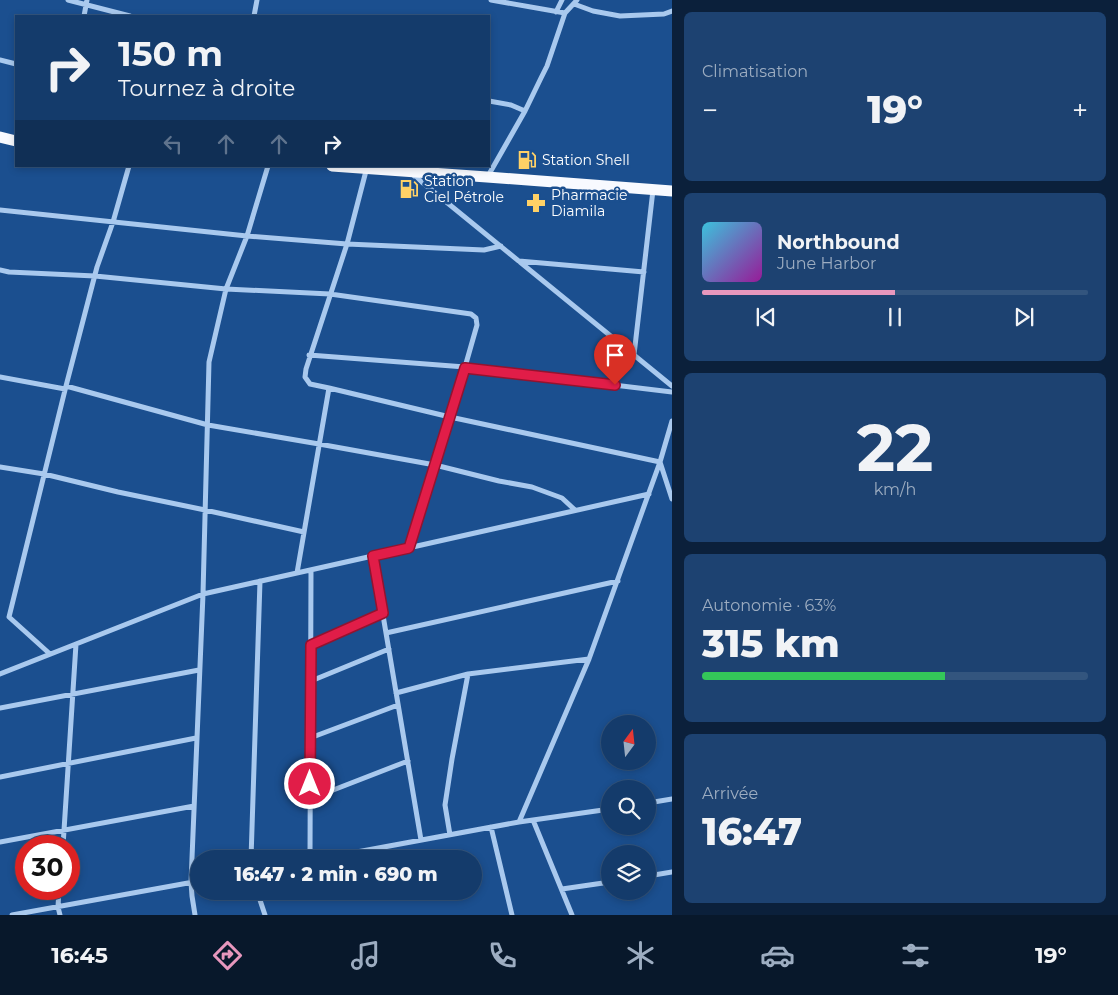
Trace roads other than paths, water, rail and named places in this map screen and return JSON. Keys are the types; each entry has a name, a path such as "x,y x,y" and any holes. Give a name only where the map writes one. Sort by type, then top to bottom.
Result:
{"highway":[{"path":"0,137 15,140"},
{"path":"350,167 672,191"}],"street":[{"path":"68,0 87,2 127,15"},
{"path":"254,15 257,0"},
{"path":"494,0 565,13"},
{"path":"556,12 562,0"},
{"path":"84,15 87,2"},
{"path":"488,177 525,111 547,66 565,13 576,2 592,11 620,16 664,14 672,11"},
{"path":"0,60 15,64"},
{"path":"490,100 511,105 525,111"},
{"path":"50,654 9,617 65,387 95,276 113,222 128,167"},
{"path":"192,850 209,362 226,289 247,236 268,167"},
{"path":"367,168 347,244 310,355 305,378 310,384 450,417 660,462"},
{"path":"410,172 672,386"},
{"path":"634,355 653,190"},
{"path":"0,210 247,236 347,244 484,250 502,246"},
{"path":"519,260 644,272"},
{"path":"0,270 95,276 226,289 330,294 471,314 476,318 477,325 409,548"},
{"path":"310,355 465,368 672,392"},
{"path":"0,377 65,387 208,425 435,465 532,487 562,498 575,510"},
{"path":"297,573 329,388"},
{"path":"520,822 589,659 649,494 672,421"},
{"path":"660,462 672,499"},
{"path":"0,467 44,474 304,532"},
{"path":"0,674 202,594 649,494"},
{"path":"373,556 421,840"},
{"path":"310,850 312,570"},
{"path":"386,633 618,580"},
{"path":"251,850 260,582"},
{"path":"311,645 383,613"},
{"path":"64,835 76,644"},
{"path":"311,681 389,650"},
{"path":"396,693 468,674 589,659"},
{"path":"0,708 199,670"},
{"path":"450,835 445,805 468,674"},
{"path":"310,738 398,705"},
{"path":"0,777 196,738"},
{"path":"310,799 408,761"},
{"path":"656,802 672,799"},
{"path":"0,842 194,806"},
{"path":"367,850 601,809"},
{"path":"534,820 572,915"},
{"path":"491,827 512,915"},
{"path":"656,875 672,872"},
{"path":"12,915 190,882"},
{"path":"562,889 601,883"},
{"path":"58,900 60,915"},
{"path":"193,900 195,915"},
{"path":"260,900 265,915"}],"place":[{"name":"Station Shell","path":"527,160"},
{"name":"Station Ciel Pétrole","path":"409,189"},
{"name":"Pharmacie Diamila","path":"536,203"}]}
